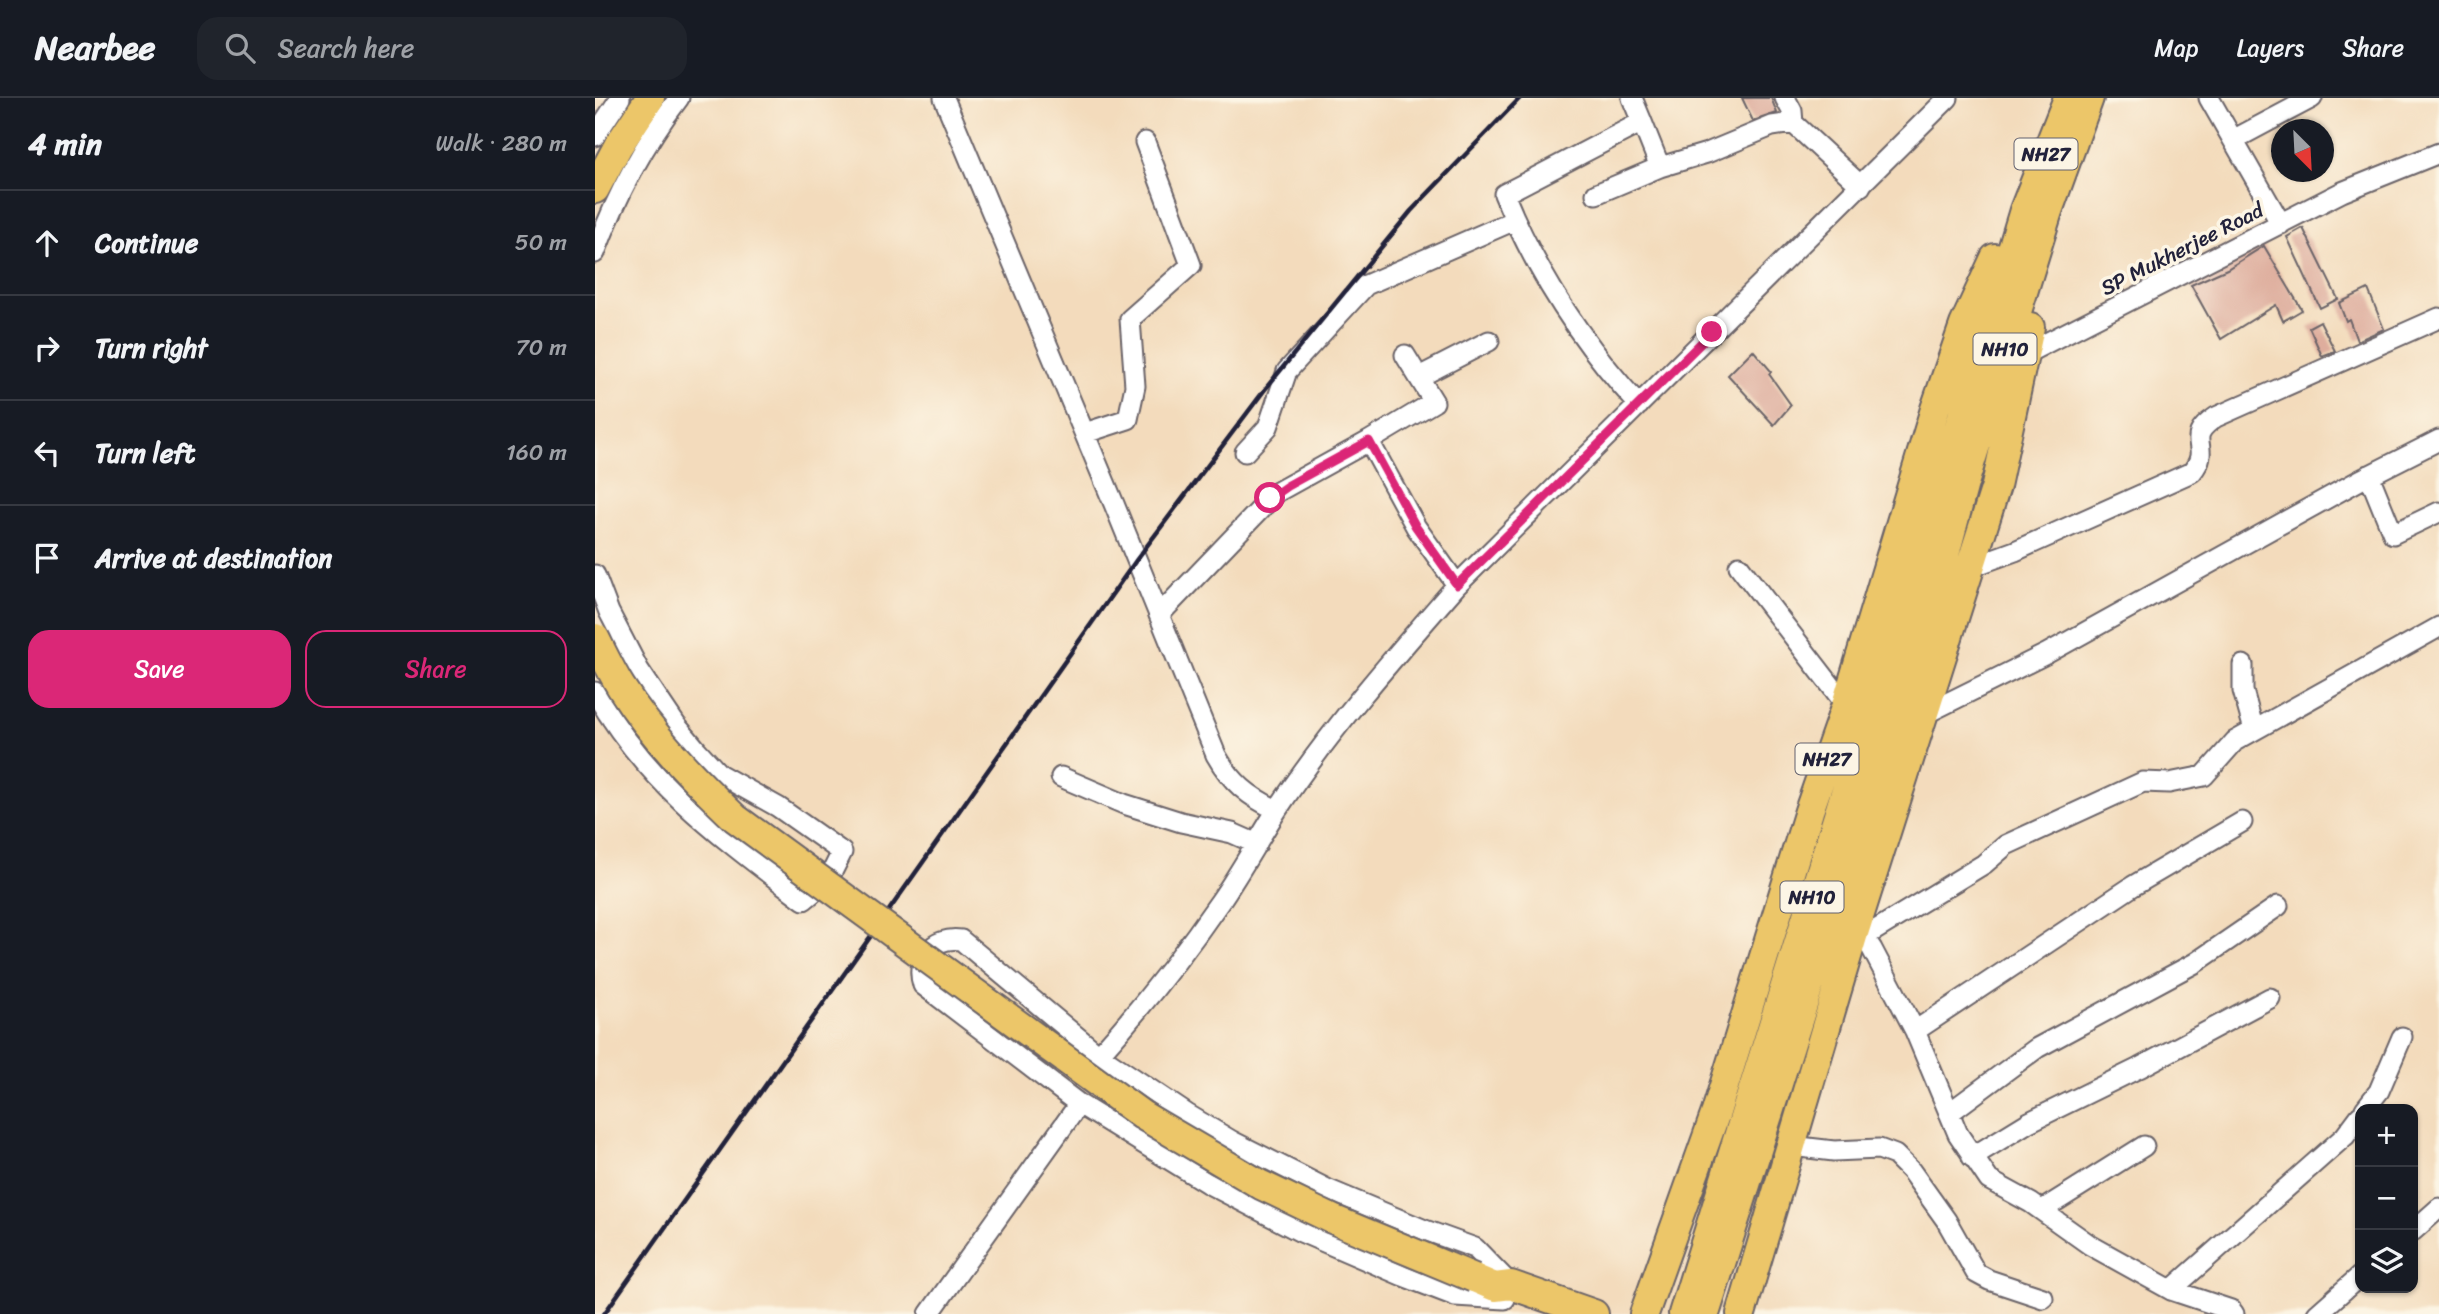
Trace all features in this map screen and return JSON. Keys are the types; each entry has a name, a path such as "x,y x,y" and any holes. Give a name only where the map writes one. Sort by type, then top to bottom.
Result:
{"highway":[{"path":"595,189 618,146 650,98"},
{"name":"NH27","path":"1741,1314 1858,937 1923,715 1996,486 2042,275 2036,210 2068,98"},
{"name":"NH27","path":"1644,1314 1716,1112 1805,824 1846,705 1935,409 1960,337 1994,258 2036,210 2089,98"},
{"name":"NH10","path":"1705,1314 1941,569 1962,417 2036,210"},
{"name":"NH10","path":"1683,1314 1952,483"},
{"path":"595,638 621,686 659,739 701,786 736,818 1142,1115 1261,1185 1332,1219 1496,1287 1594,1314"},
{"path":"1496,1287 1537,1314"}],"street":[{"path":"595,136 620,98"},
{"path":"595,253 614,204 635,164 679,98"},
{"path":"944,98 1223,768 1243,790 1277,810"},
{"path":"1632,98 1660,167"},
{"path":"1785,98 1792,111 1793,123 1861,187"},
{"path":"1099,1055 1155,990 1192,941 1277,810 1362,697 1457,585 1948,98"},
{"path":"2209,98 2281,224"},
{"path":"2233,140 2312,98"},
{"path":"1639,405 1572,324 1535,262 1504,194 1642,122"},
{"path":"1596,194 1660,167 1707,153 1772,126 1793,123"},
{"path":"1085,433 1128,419 1135,386 1130,319 1191,265 1145,142"},
{"name":"SP Mukherjee Road","path":"2023,355 2342,192 2439,153"},
{"path":"1245,452 1268,427 1287,371 1366,285 1515,220"},
{"path":"1971,568 2193,472 2201,461 2197,438 2202,426 2216,417 2439,318"},
{"path":"1419,377 1489,341"},
{"path":"1159,615 1270,498 1434,402 1405,355"},
{"path":"1923,715 2046,654 2369,475 2439,440"},
{"path":"1369,441 1416,527 1457,585"},
{"path":"2369,475 2393,534 2439,512"},
{"path":"1739,566 1846,705"},
{"path":"595,575 609,612 639,670 669,716 697,750 719,774 778,807 842,852 828,880 804,900 710,829 661,782 639,756 595,692"},
{"path":"2234,1314 2231,1310 2171,1290 2090,1245 2042,1210 1989,1180 1972,1157 1949,1113 1915,1031 1858,937 1984,864 2006,845 2143,782 2169,783 2204,776 2235,741 2439,627"},
{"path":"2243,665 2243,691 2254,730"},
{"path":"1061,777 1124,804 1181,822 1232,833 1257,844"},
{"path":"1915,1031 2133,886 2242,822"},
{"path":"1949,1113 2037,1048 2195,963 2278,906"},
{"path":"961,940 1099,1055 1187,1114 1279,1165 1375,1210 1475,1248 1496,1287 1455,1296 1301,1232 1185,1171 1079,1104 923,985 923,958 939,942 961,940"},
{"path":"1972,1157 2029,1122 2139,1068 2270,998"},
{"path":"2369,1104 2379,1091 2402,1037"},
{"path":"929,1314 1079,1104"},
{"path":"2171,1290 2345,1136 2355,1123"},
{"path":"1791,1146 1834,1151 1879,1149 1895,1155 1911,1171 1946,1220 1976,1272 1989,1280 2043,1298"},
{"path":"2042,1210 2144,1146"},
{"path":"2414,1230 2439,1208"},
{"path":"2317,1314 2355,1280"}],"building":[{"path":"1742,98 1771,98 1777,113 1753,121"},
{"path":"2303,228 2338,299 2320,308 2287,237"},
{"path":"2264,246 2302,310 2283,321 2276,305 2221,339 2191,285 2227,269"},
{"path":"2368,289 2384,329 2357,341 2349,319 2346,321 2339,303"},
{"path":"2320,321 2335,351 2322,356 2309,327"},
{"path":"1753,350 1771,371 1769,374 1791,405 1774,425 1728,375"}],"railway":[{"path":"604,1314 1137,559 1266,388 1411,211 1520,98"}],"route":[{"path":"1270,498 1369,441 1416,527 1457,585 1712,332"}]}
